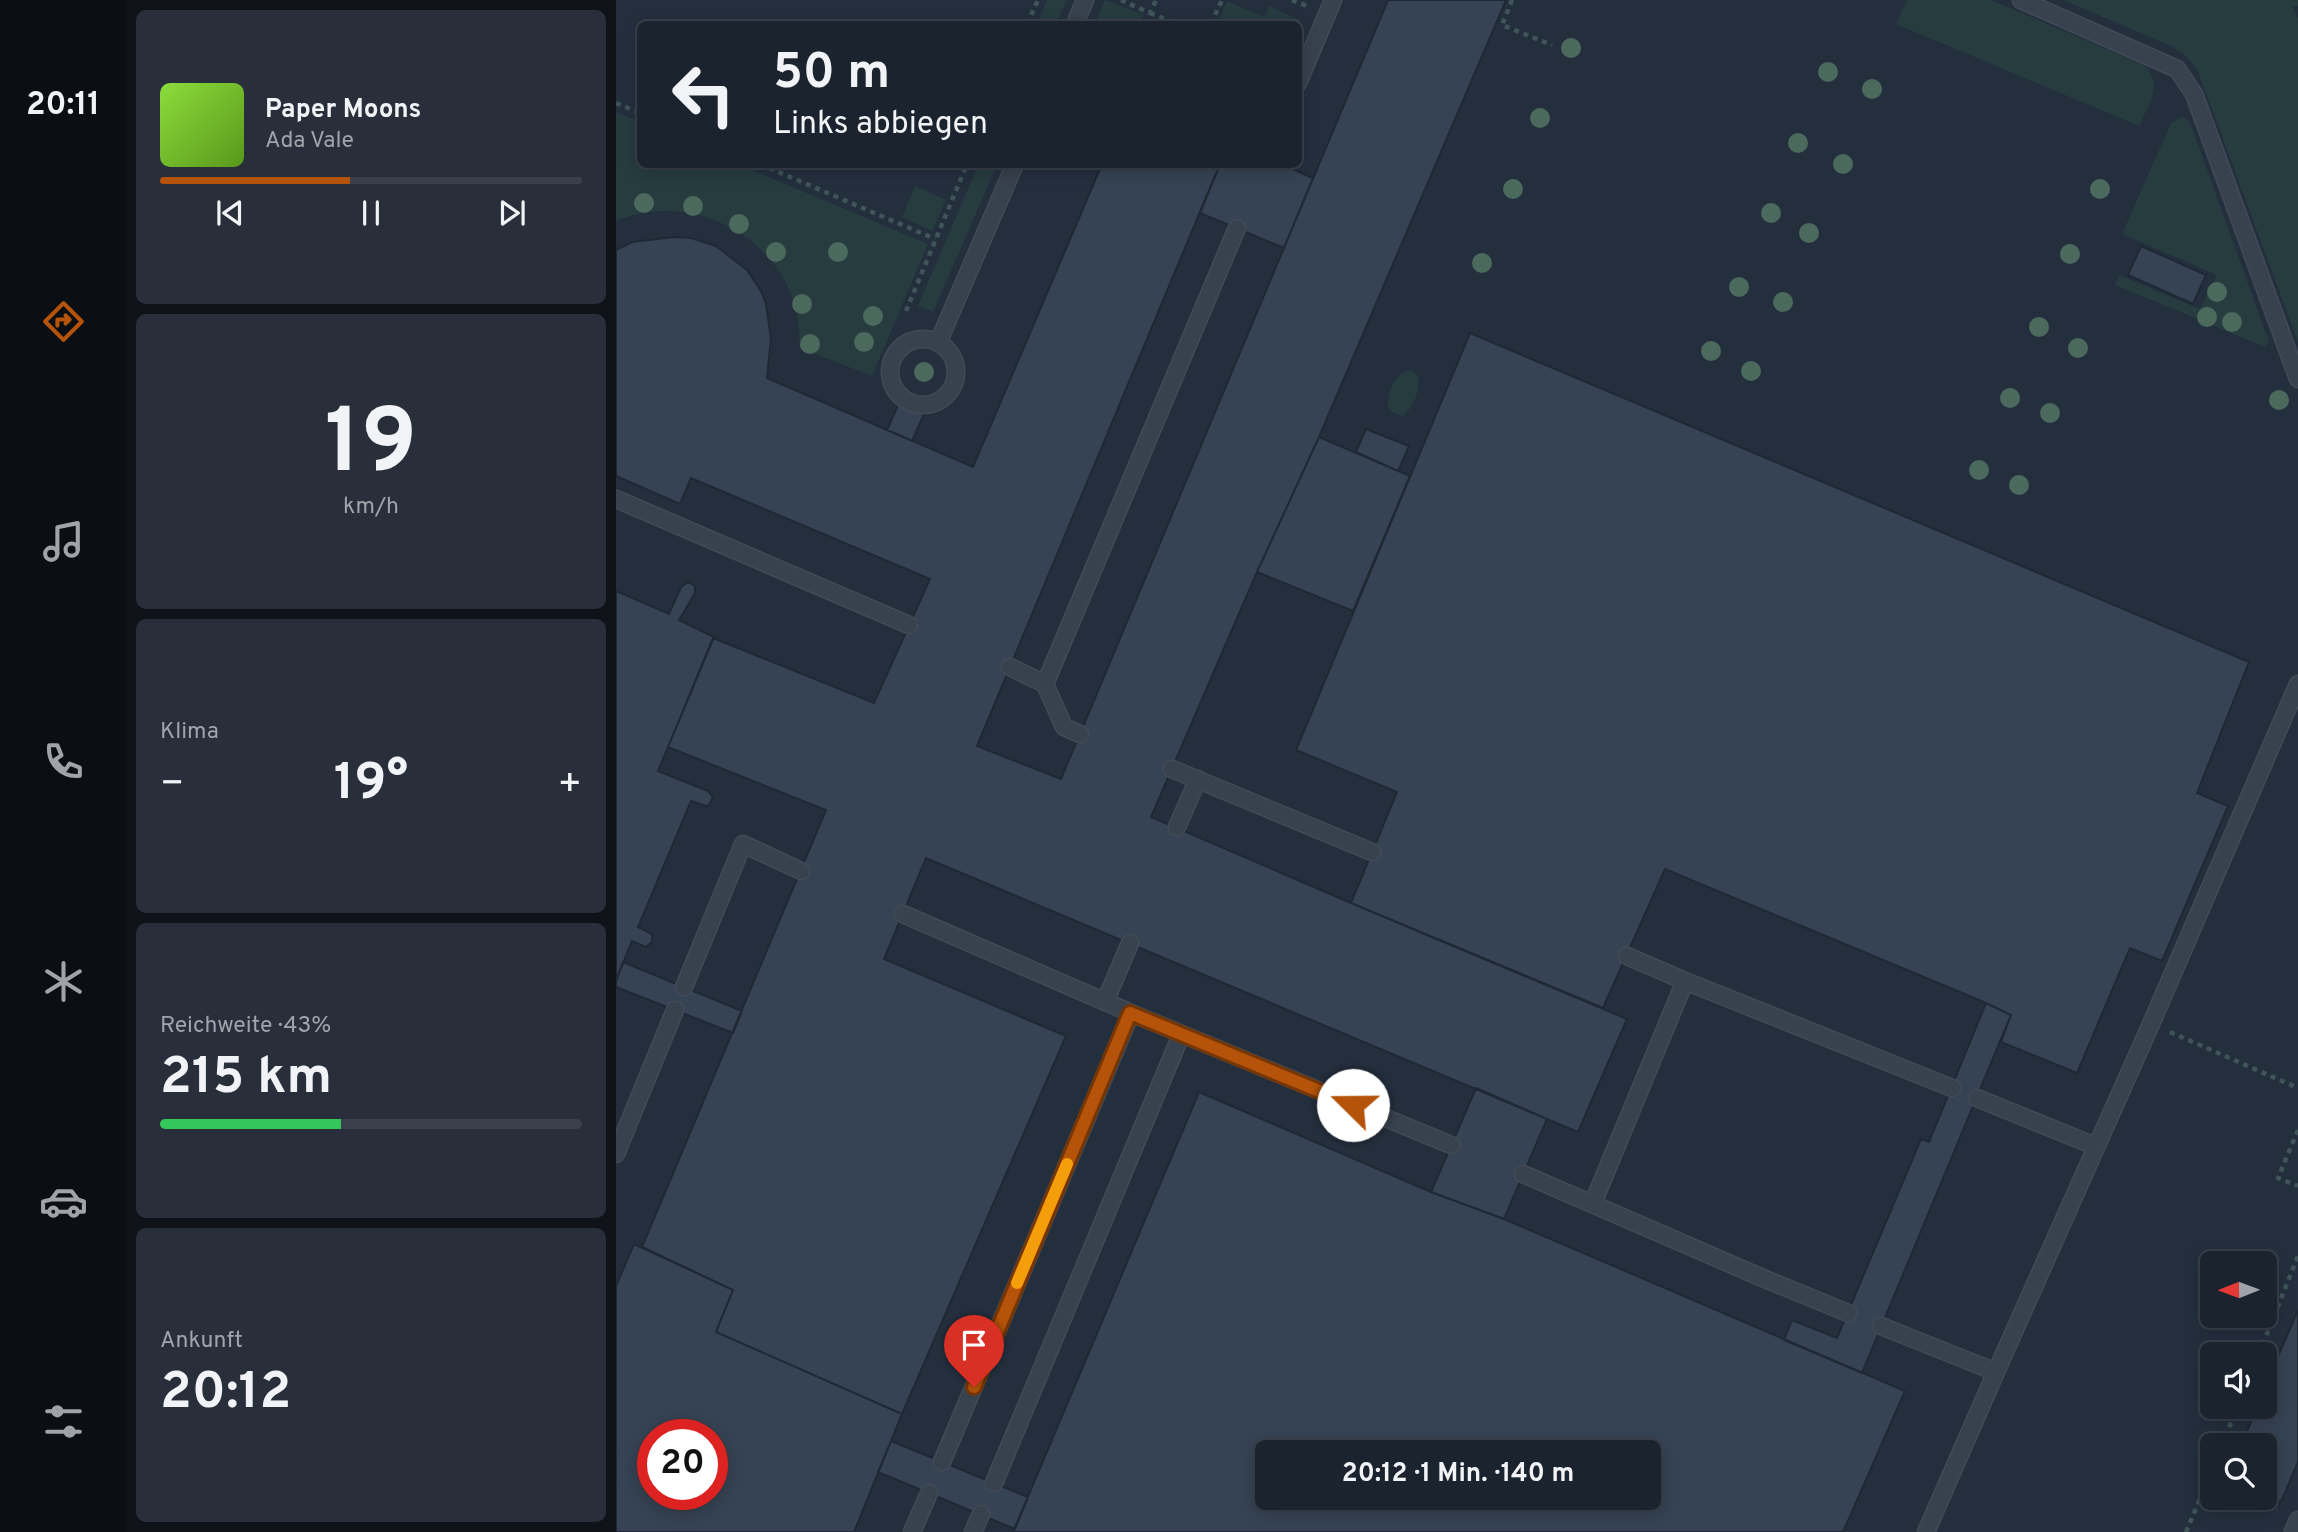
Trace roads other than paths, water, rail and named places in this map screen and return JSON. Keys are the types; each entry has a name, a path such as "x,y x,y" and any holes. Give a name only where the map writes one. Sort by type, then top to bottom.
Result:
{"lane":[{"path":"1076,21 1085,0"},
{"path":"1302,74 1333,0"},
{"path":"2021,0 2177,69 2194,94 2298,379"},
{"path":"938,343 1013,168"},
{"path":"1045,684 1237,228"},
{"path":"917,340 938,343 947,349 953,358 956,369 951,390 934,404 912,404 895,391 891,381 892,359 906,343 917,340"},
{"path":"616,499 909,625"},
{"path":"1010,667 1045,684 1063,727 1080,734"},
{"path":"1926,1532 2298,684"},
{"path":"1172,769 1372,852"},
{"path":"1177,827 1198,779"},
{"path":"684,987 743,845 801,871"},
{"path":"902,914 1181,1035 1451,1145"},
{"path":"1104,1002 1130,943"},
{"path":"1627,956 1952,1088"},
{"path":"1593,1203 1685,981"},
{"path":"616,1154 675,1010"},
{"path":"942,1462 1130,1013"},
{"path":"994,1483 1181,1035"},
{"path":"1977,1098 2095,1146"},
{"path":"1523,1174 1848,1312"},
{"path":"1881,1326 1996,1372"},
{"path":"912,1532 929,1493"},
{"path":"973,1532 981,1514"},
{"path":"2292,1517 2293,1532"}]}
